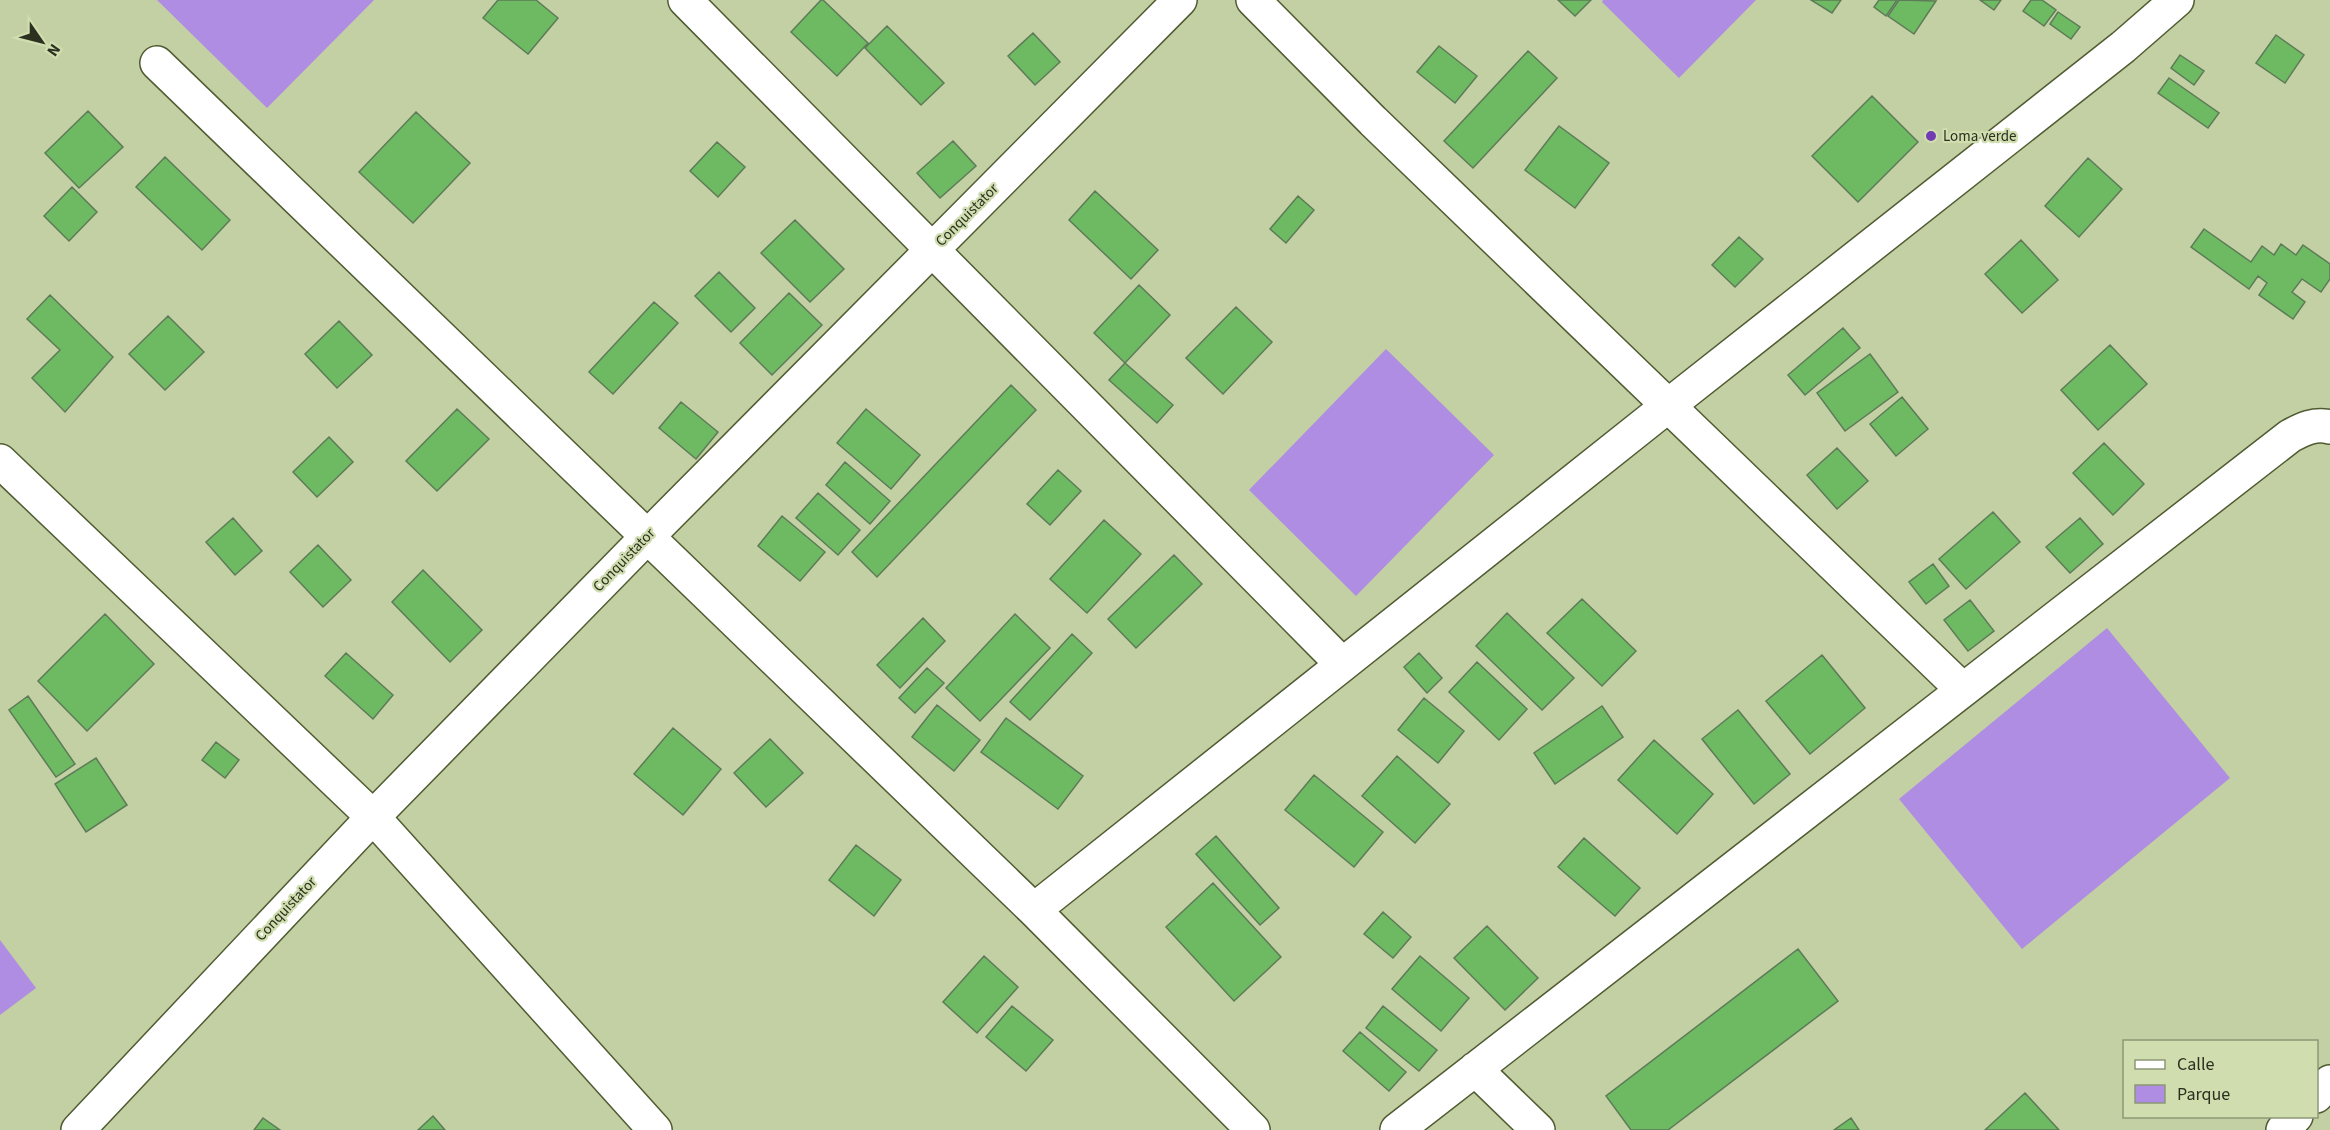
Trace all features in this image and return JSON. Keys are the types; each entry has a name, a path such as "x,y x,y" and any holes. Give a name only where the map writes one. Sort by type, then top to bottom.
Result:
{"street":[{"path":"685,0 1342,664"},
{"name":"Conquistator","path":"93,1125 373,817 648,536 1180,0"},
{"path":"1253,0 1373,122 1963,690"},
{"path":"1034,910 1669,405 2123,48 2170,7"},
{"path":"157,63 1034,910 1253,1130"},
{"path":"1397,1130 2290,436 2305,428 2320,424 2330,427"},
{"path":"0,461 373,817 655,1130"},
{"path":"1475,1069 1538,1130"},
{"path":"2318,1094 2330,1082"},
{"path":"2283,1130 2294,1118"}],"green space":[{"path":"157,0 374,0 267,108"},
{"path":"1603,0 1756,0 1679,78 1602,2"},
{"path":"1386,349 1494,455 1356,596 1249,490"},
{"path":"2107,628 2230,778 2022,949 1899,799"},
{"path":"0,940 36,988 0,1015"}],"building":[{"path":"498,0 536,0 558,18 528,54 483,18"},
{"path":"821,0 868,43 837,76 791,32"},
{"path":"1558,0 1591,0 1575,16"},
{"path":"1811,0 1841,0 1832,13"},
{"path":"1879,0 1897,0 1886,16 1874,7"},
{"path":"1899,0 1936,1 1914,34 1888,16"},
{"path":"1980,0 2001,0 1994,10"},
{"path":"2031,0 2042,0 2056,10 2044,26 2023,11"},
{"path":"2058,12 2080,27 2071,39 2050,24"},
{"path":"887,26 944,83 921,105 865,48"},
{"path":"1033,33 1060,62 1035,85 1008,56"},
{"path":"2276,35 2304,55 2285,83 2256,63"},
{"path":"1439,46 1477,76 1455,103 1417,72"},
{"path":"1528,51 1557,78 1473,168 1444,141"},
{"path":"2180,55 2204,71 2194,85 2171,68"},
{"path":"2169,78 2219,113 2208,128 2158,93"},
{"path":"1872,96 1918,142 1858,202 1812,156"},
{"path":"88,111 123,147 79,188 45,153"},
{"path":"416,112 470,163 413,223 359,172"},
{"path":"1559,126 1609,163 1575,208 1525,170"},
{"path":"953,141 976,166 940,198 917,173"},
{"path":"717,142 745,167 718,197 690,171"},
{"path":"165,157 230,220 202,250 136,187"},
{"path":"2088,158 2122,189 2079,237 2045,206"},
{"path":"72,187 97,212 69,241 44,216"},
{"path":"1095,191 1158,250 1131,279 1069,220"},
{"path":"1298,196 1314,210 1286,243 1270,229"},
{"path":"795,220 844,269 810,302 761,253"},
{"path":"2204,229 2251,262 2262,246 2274,255 2281,244 2296,255 2303,245 2330,264 2330,279 2321,292 2302,279 2292,292 2305,302 2293,319 2259,295 2267,283 2258,276 2249,289 2191,247"},
{"path":"1739,237 1763,259 1735,287 1712,265"},
{"path":"2021,240 2058,280 2022,313 1985,274"},
{"path":"719,272 755,308 731,332 695,296"},
{"path":"1139,285 1170,315 1125,363 1094,333"},
{"path":"789,293 822,325 772,375 740,343"},
{"path":"50,295 113,357 65,412 32,378 60,350 27,319"},
{"path":"654,302 678,323 613,394 589,372"},
{"path":"1236,307 1272,342 1223,394 1186,358"},
{"path":"168,316 204,352 165,390 129,354"},
{"path":"339,321 372,355 337,388 305,354"},
{"path":"1843,328 1860,348 1805,395 1788,375"},
{"path":"2110,345 2147,384 2098,430 2061,390"},
{"path":"1870,354 1898,392 1845,431 1817,393"},
{"path":"1125,363 1173,405 1157,423 1109,380"},
{"path":"1011,385 1036,410 877,577 852,552"},
{"path":"1902,397 1928,429 1896,456 1870,424"},
{"path":"681,402 718,432 696,459 659,428"},
{"path":"457,409 489,439 437,491 406,461"},
{"path":"866,409 920,455 891,489 837,443"},
{"path":"329,437 353,462 317,497 293,472"},
{"path":"2104,443 2144,484 2113,515 2073,473"},
{"path":"1837,448 1868,481 1837,509 1807,475"},
{"path":"845,462 890,501 870,524 826,485"},
{"path":"1058,470 1081,491 1050,525 1027,504"},
{"path":"818,493 860,530 838,555 796,518"},
{"path":"1993,512 2020,542 1966,589 1939,559"},
{"path":"782,516 825,552 800,581 758,546"},
{"path":"233,518 262,551 235,575 206,542"},
{"path":"2080,518 2103,544 2070,573 2046,547"},
{"path":"1104,520 1141,554 1087,613 1050,579"},
{"path":"318,545 351,580 323,607 290,572"},
{"path":"1174,555 1202,584 1136,648 1108,619"},
{"path":"1933,564 1949,586 1926,604 1909,582"},
{"path":"423,570 482,630 450,662 392,602"},
{"path":"1582,599 1636,651 1602,686 1547,633"},
{"path":"1970,600 1994,631 1968,651 1944,620"},
{"path":"1507,613 1574,678 1542,710 1476,646"},
{"path":"105,614 154,664 87,731 38,681"},
{"path":"1015,614 1050,648 980,721 946,688"},
{"path":"923,618 945,641 900,688 877,665"},
{"path":"1072,634 1092,653 1030,720 1010,702"},
{"path":"346,653 393,695 373,719 325,676"},
{"path":"1419,653 1442,678 1427,693 1404,667"},
{"path":"1822,655 1865,708 1810,754 1766,701"},
{"path":"1477,662 1527,709 1499,740 1449,692"},
{"path":"927,668 944,683 915,713 899,698"},
{"path":"28,696 75,764 56,777 9,710"},
{"path":"1424,698 1464,731 1438,763 1398,730"},
{"path":"937,705 980,740 954,771 912,737"},
{"path":"1602,706 1623,737 1555,784 1534,753"},
{"path":"1738,710 1790,774 1754,804 1702,739"},
{"path":"1006,718 1083,776 1058,809 981,752"},
{"path":"673,728 721,769 683,815 634,774"},
{"path":"770,739 803,773 766,807 734,773"},
{"path":"1654,740 1713,794 1677,834 1618,780"},
{"path":"216,742 239,760 225,778 202,760"},
{"path":"1397,756 1450,804 1415,843 1362,796"},
{"path":"96,758 127,805 86,832 55,784"},
{"path":"1314,775 1383,832 1354,867 1285,810"},
{"path":"1216,836 1279,908 1260,925 1196,854"},
{"path":"1584,838 1640,888 1615,916 1558,867"},
{"path":"856,845 901,880 874,916 829,880"},
{"path":"1213,883 1281,957 1234,1001 1166,927"},
{"path":"1383,912 1411,937 1393,958 1364,934"},
{"path":"1487,926 1538,978 1505,1010 1454,958"},
{"path":"1798,949 1838,1001 1668,1130 1631,1130 1606,1096"},
{"path":"984,956 1018,987 977,1033 943,1002"},
{"path":"1420,956 1469,998 1441,1031 1392,989"},
{"path":"1012,1006 1053,1040 1026,1071 986,1037"},
{"path":"1383,1006 1437,1050 1419,1071 1366,1028"},
{"path":"1360,1032 1406,1072 1389,1091 1343,1051"},
{"path":"2025,1093 2059,1130 1985,1130"},
{"path":"433,1116 445,1130 418,1130"},
{"path":"263,1118 280,1130 254,1130"},
{"path":"1851,1118 1859,1130 1834,1130"}],"place":[{"name":"Loma verde","path":"1931,136"}]}
